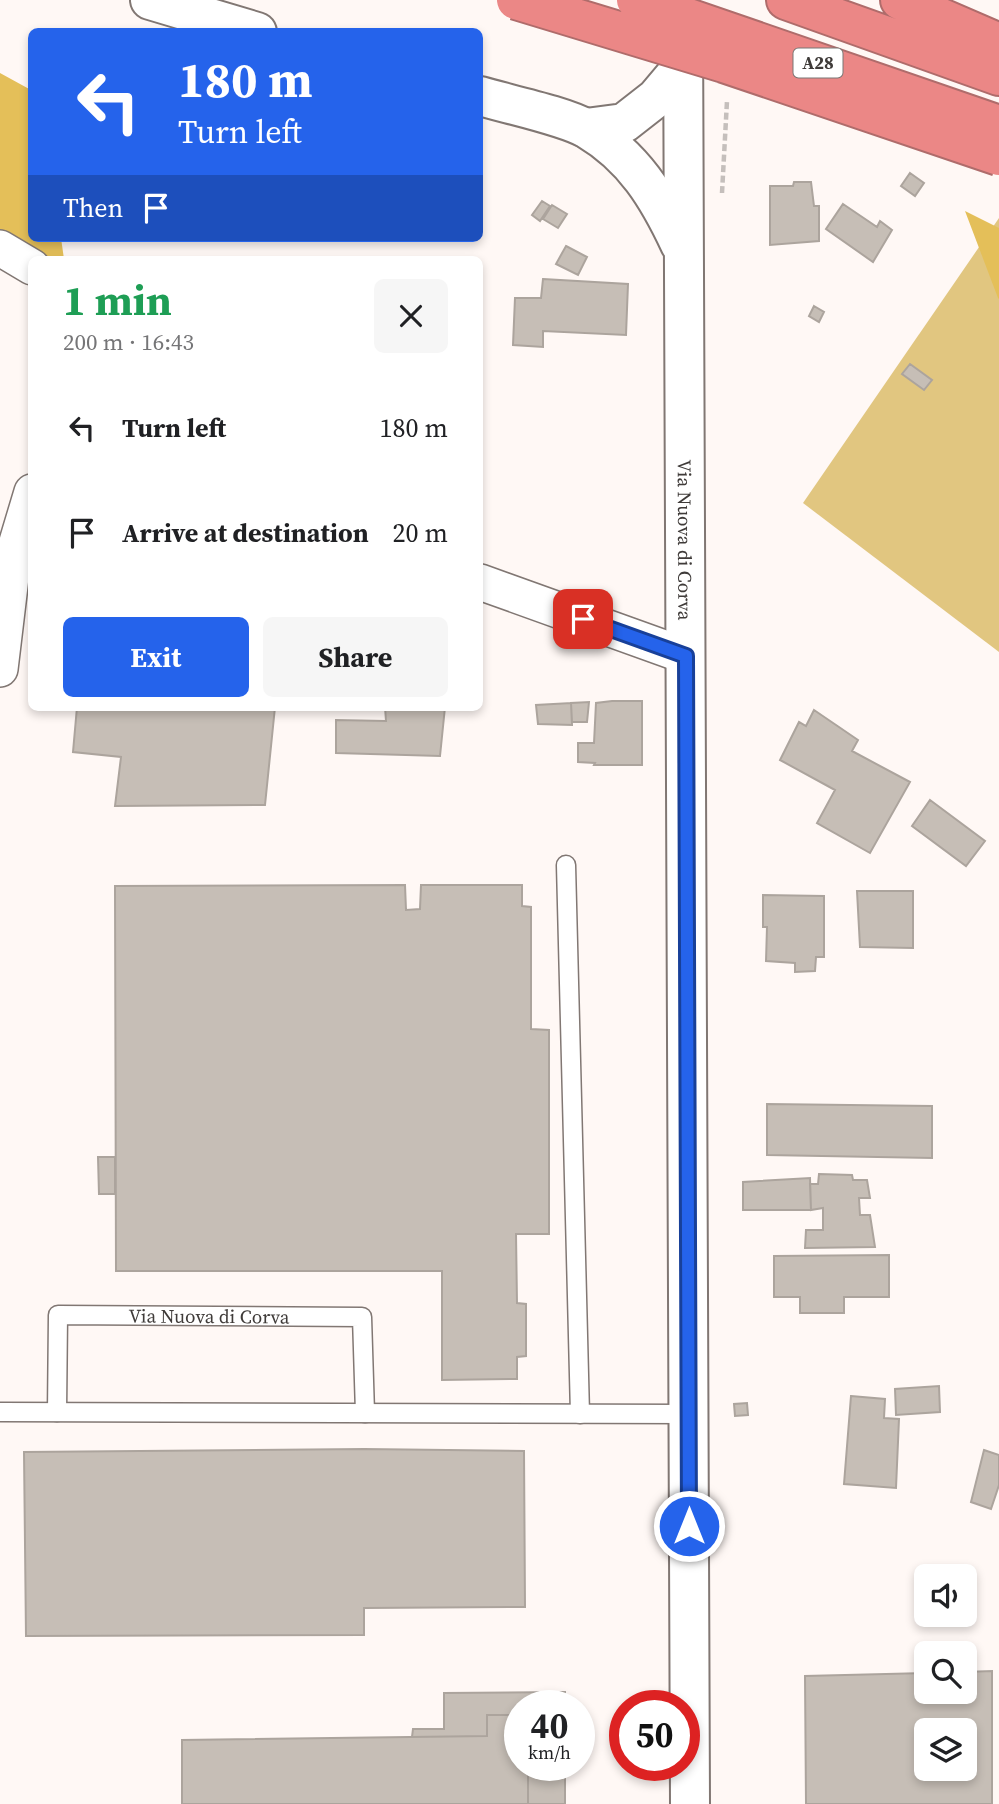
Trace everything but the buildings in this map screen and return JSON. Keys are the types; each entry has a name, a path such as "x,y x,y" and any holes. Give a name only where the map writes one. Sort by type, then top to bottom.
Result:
{"highway":[{"path":"516,0 724,63 999,156"},
{"name":"A28","path":"636,0 999,125"},
{"name":"A28","path":"786,0 999,76"},
{"path":"900,0 999,43"}],"main road":[{"path":"150,0 244,28"},
{"name":"Via Nuova di Corva","path":"683,0 690,1804"},
{"path":"586,128 624,123 656,98 683,66"},
{"path":"483,97 586,128 626,158 649,184 684,252"}],"street":[{"path":"0,247 28,264"},
{"path":"0,669 4,603 14,552 28,505"},
{"path":"483,583 686,656"}],"lane":[{"path":"566,864 580,1414"},
{"name":"Via Nuova di Corva","path":"57,1412 58,1315 71,1315 362,1317 365,1413"},
{"path":"0,1412 689,1414"}],"shaded area":[{"path":"0,73 28,88 28,242 62,242 64,256 47,256 0,229"},
{"path":"965,211 999,228 999,299 998,298"},
{"path":"999,218 999,652 803,503"}],"route":[{"path":"583,619 686,656 689,1526"}]}
